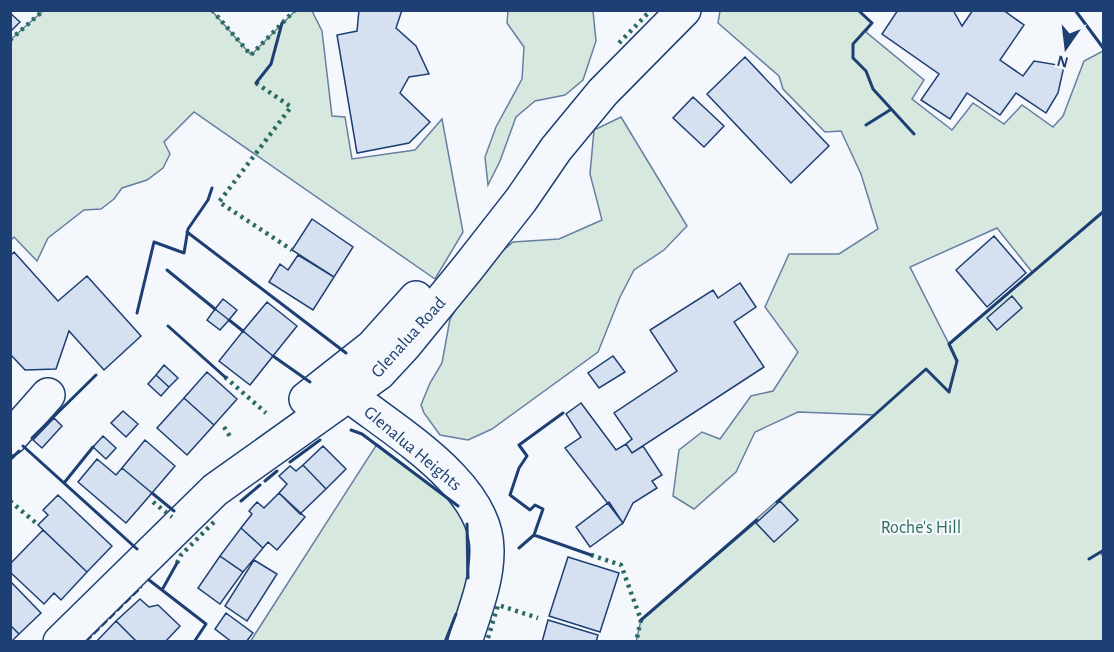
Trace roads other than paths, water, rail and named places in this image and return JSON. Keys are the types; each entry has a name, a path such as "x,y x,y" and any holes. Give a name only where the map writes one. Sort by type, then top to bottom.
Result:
{"street":[{"name":"Glenalua Road","path":"60,642 215,490 350,396 379,373 404,346 603,92 684,10"},
{"path":"240,473 236,457 237,448 342,373 372,347 424,288"},
{"path":"10,438 48,394"},
{"name":"Glenalua Heights","path":"350,396 460,484 482,518 487,536 486,573 465,642"}],"park label":[{"name":"Roche's Hill","path":"921,527"}]}
